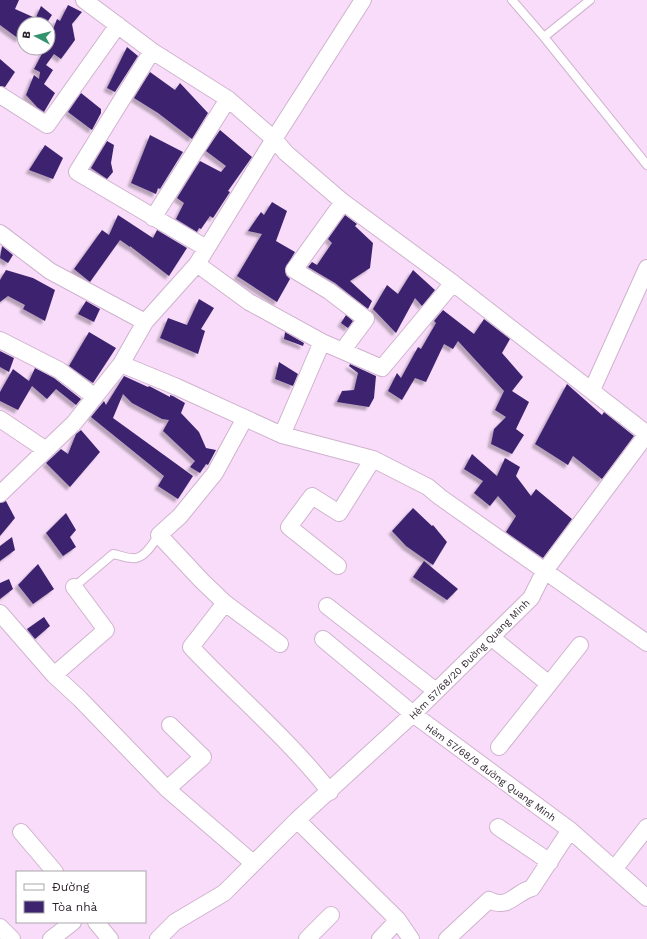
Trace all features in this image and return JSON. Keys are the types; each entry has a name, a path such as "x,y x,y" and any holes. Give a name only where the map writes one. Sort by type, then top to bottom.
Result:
{"street":[{"path":"84,0 152,51 228,99 274,139 286,153 343,202 453,283 647,434"},
{"path":"0,494 74,423 121,364 145,322 197,264 274,139 363,0"},
{"path":"0,95 47,124 118,25"},
{"path":"152,51 77,172 206,248"},
{"path":"153,218 228,99"},
{"path":"343,202 294,270 329,291 366,319 343,350"},
{"path":"0,233 50,271 145,322"},
{"path":"197,264 249,302 322,342 382,368 453,283"},
{"path":"592,390 647,268"},
{"path":"0,340 59,370 95,397"},
{"path":"282,435 322,342"},
{"path":"121,364 177,387 282,435 373,459 428,487 440,498 647,643"},
{"path":"244,418 215,473 180,516 159,534 202,581 225,603 280,644"},
{"path":"0,419 46,450"},
{"name":"Hẻm 57/68/20 Đường Quang Minh","path":"158,939 175,922 224,893 297,820 330,792 413,714 531,598 544,572 647,434"},
{"path":"338,566 289,526 312,496 339,513 373,459"},
{"path":"54,675 106,630 74,587"},
{"path":"225,603 191,647 218,676 297,752 330,792"},
{"path":"327,606 436,691"},
{"path":"0,613 54,675 80,699 167,789 253,863"},
{"path":"491,636 549,684"},
{"name":"Hẻm 57/68/9 đường Quang Minh","path":"323,639 413,714 570,830 615,868 647,898"},
{"path":"499,747 580,645"},
{"path":"167,789 203,757 170,725"},
{"path":"297,820 398,920 411,939"},
{"path":"498,827 550,862"},
{"path":"615,868 647,827"},
{"path":"447,939 489,900 498,904 511,901 523,890 532,888 570,830"},
{"path":"21,832 54,871"},
{"path":"307,939 331,915"},
{"path":"380,939 398,920"},
{"path":"51,939 72,923"},
{"path":"97,923 110,939"},
{"path":"0,927 12,939"}],"lane":[{"path":"512,0 544,37 647,165"},
{"path":"544,37 590,0"},
{"path":"74,587 113,554 137,558 144,554 159,534"}],"building":[{"path":"0,0 19,0 15,9 31,16 16,16 16,37 0,25"},
{"path":"68,5 82,12 72,24 75,40 61,59 56,55 56,22 57,19 60,21"},
{"path":"41,6 52,15 51,16 37,16"},
{"path":"127,47 138,56 115,92 107,88"},
{"path":"41,56 53,56 46,65 53,70 44,84 55,93 44,112 26,95 34,75 39,79 40,72 34,69"},
{"path":"0,59 15,72 5,87 0,86"},
{"path":"150,72 175,90 180,83 208,113 192,139 158,113 134,98"},
{"path":"81,93 101,109 101,113 92,130 68,112"},
{"path":"220,130 252,157 228,191 230,192 213,218 210,216 201,229 199,228 197,232 176,219 184,203 177,198 200,161 221,172 226,166 206,151"},
{"path":"150,135 183,152 160,189 158,188 156,194 131,183"},
{"path":"107,141 114,145 111,163 113,172 107,179 91,168"},
{"path":"45,145 63,158 53,179 29,170"},
{"path":"272,202 287,211 276,241 295,252 285,269 286,275 290,279 277,302 237,276 262,234 248,231 261,212 264,215"},
{"path":"118,215 153,238 157,230 187,248 169,276 120,240 90,282 74,269 102,230 109,235"},
{"path":"345,215 357,224 355,226 373,243 370,268 350,281 372,301 368,309 335,283 308,267 312,262 317,265 332,243 328,239"},
{"path":"2,246 13,255 8,263 0,258"},
{"path":"6,270 33,278 55,290 45,321 23,309 25,305 8,296 0,302 0,280"},
{"path":"413,270 435,290 422,306 415,298 396,333 373,309 387,285 398,294"},
{"path":"199,299 214,308 201,329 205,331 198,354 160,338 168,318 187,325"},
{"path":"86,301 100,309 94,322 78,314"},
{"path":"443,310 474,334 484,319 510,339 502,353 523,377 512,391 529,402 516,429 524,435 512,454 491,444 494,429 506,417 495,410 504,391 458,341 453,349 444,344 426,382 415,378 402,400 388,391 397,373 401,378 418,347 421,349 436,323 434,321"},
{"path":"346,315 353,321 348,328 341,323"},
{"path":"89,332 116,348 93,383 69,366"},
{"path":"285,332 304,343 303,346 284,339"},
{"path":"0,351 14,358 9,372 0,367"},
{"path":"279,362 298,374 293,386 275,379"},
{"path":"350,364 376,376 374,398 369,407 337,402 342,391 354,390 358,373 349,366"},
{"path":"35,368 54,378 81,399 76,405 56,389 47,399 32,386 18,410 0,401 0,392 13,369 29,381"},
{"path":"124,376 148,387 149,386 170,397 170,395 173,396 185,403 181,413 199,432 206,448 216,450 208,465 206,464 200,473 190,467 195,461 163,431 169,420 162,419 132,403 123,394 113,418 193,476 178,499 158,486 164,476 91,417 104,401 106,405"},
{"path":"567,384 602,415 604,412 634,436 602,479 573,456 568,465 535,444"},
{"path":"81,430 100,452 70,487 46,463 61,449 68,454 76,434"},
{"path":"472,454 497,476 505,458 520,467 516,476 531,496 536,489 572,519 543,558 506,532 516,516 498,496 490,506 474,493 483,481 464,469"},
{"path":"6,501 15,518 0,536 0,503"},
{"path":"413,508 432,526 433,525 447,542 433,565 406,546 392,531"},
{"path":"66,513 76,530 70,537 76,547 63,556 46,533"},
{"path":"12,537 15,550 0,561 0,546"},
{"path":"424,561 458,589 447,600 413,577"},
{"path":"38,564 54,589 33,604 18,585"},
{"path":"9,579 13,589 0,599 0,583"},
{"path":"44,617 50,626 35,639 27,629"}]}
